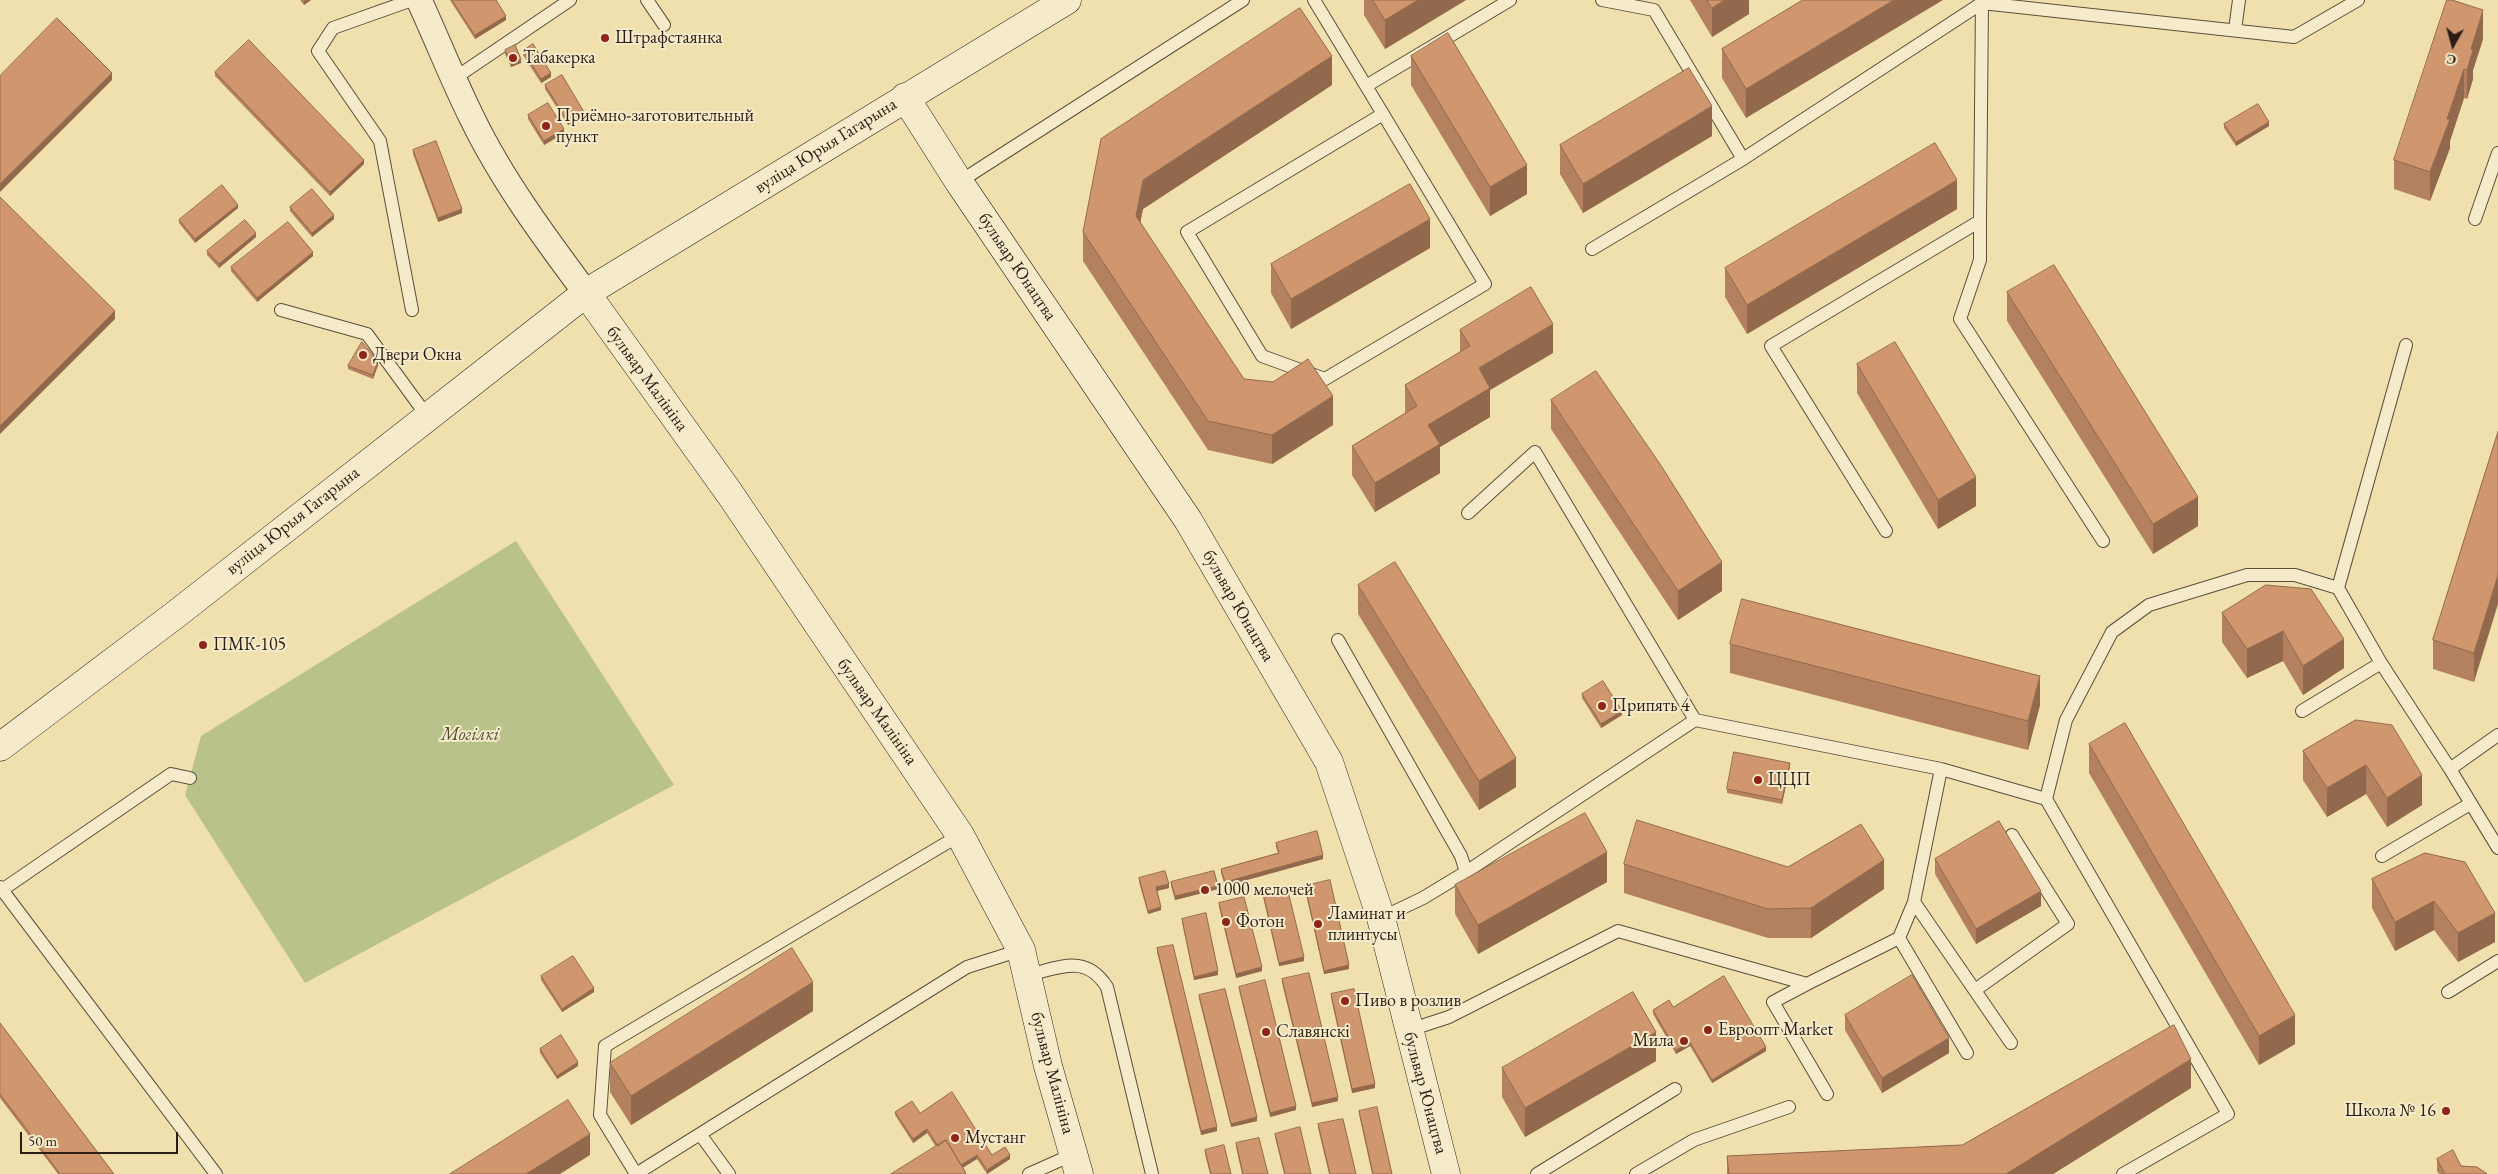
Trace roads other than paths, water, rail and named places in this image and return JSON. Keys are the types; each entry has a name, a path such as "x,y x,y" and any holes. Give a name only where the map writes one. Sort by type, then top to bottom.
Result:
{"main road":[{"name":"вуліца Юрыя Гагарына","path":"0,747 175,615 426,416 586,293 1067,0"},
{"name":"бульвар Юнацтва","path":"905,97 959,182 1188,520 1329,762 1381,918 1446,1174"},
{"name":"бульвар Малініна","path":"586,293 730,494 960,835 1024,962 1048,1066 1076,1164"}],"street":[{"path":"419,0 472,118 493,156 553,250 586,293"}],"lane":[{"path":"412,0 333,28 318,51 380,141 412,310"},
{"path":"455,78 570,0"},
{"path":"647,0 664,25"},
{"path":"959,182 1243,0"},
{"path":"1314,0 1383,114 1485,284 1325,379 1262,356 1187,232 1383,114"},
{"path":"1366,86 1510,0"},
{"path":"1602,0 1654,10 1743,159"},
{"path":"2235,30 2239,0"},
{"path":"1592,250 1743,159 1982,1 2294,37 2358,0"},
{"path":"1982,1 1980,260 1960,319 2103,541"},
{"path":"2475,219 2498,153"},
{"path":"1886,531 1771,346 1980,221"},
{"path":"281,310 367,334 426,416"},
{"path":"2338,588 2406,346"},
{"path":"1468,513 1535,452 1695,720"},
{"path":"2046,799 2066,720 2112,632 2149,605 2247,575 2294,575 2338,588 2381,663 2450,768 2498,848"},
{"path":"1338,640 1461,856 1466,872"},
{"path":"2302,710 2381,663"},
{"path":"1381,918 1423,898 1466,872 1695,720 1941,769 2046,799 2228,1114 2123,1174"},
{"path":"2450,768 2498,735"},
{"path":"1827,1094 1773,1002 1898,938 1914,902 1941,769"},
{"path":"190,778 171,774 1,888 216,1174"},
{"path":"2382,856 2470,804"},
{"path":"960,835 605,1046 600,1116 636,1174 967,966 1024,962 1084,965 1093,970 1107,987 1152,1174"},
{"path":"1975,990 2068,924 2012,835"},
{"path":"1914,902 2011,1043"},
{"path":"1409,1030 1449,1017 1618,931 1807,984"},
{"path":"1898,938 1967,1053"},
{"path":"2448,992 2498,961"},
{"path":"1537,1174 1675,1089"},
{"path":"1636,1174 1694,1140 1789,1107"},
{"path":"700,1134 729,1174"},
{"path":"1029,1174 1076,1164"}],"place":[{"name":"Штрафстаянка","path":"605,38"},
{"name":"Табакерка","path":"513,58"},
{"name":"Приёмно-заготовительный пункт","path":"546,126"},
{"name":"Двери Окна","path":"363,355"},
{"name":"ПМК-105","path":"203,645"},
{"name":"Припять 4","path":"1602,706"},
{"name":"ЦЦП","path":"1758,780"},
{"name":"1000 мелочей","path":"1205,890"},
{"name":"Фотон","path":"1226,922"},
{"name":"Ламинат и плинтусы","path":"1318,924"},
{"name":"Пиво в розлив","path":"1345,1001"},
{"name":"Евроопт Market","path":"1708,1030"},
{"name":"Славянскі","path":"1266,1032"},
{"name":"Мила","path":"1684,1041"},
{"name":"Школа № 16","path":"2446,1111"},
{"name":"Мустанг","path":"955,1138"}],"park label":[{"name":"Могілкі","path":"470,735"}]}
